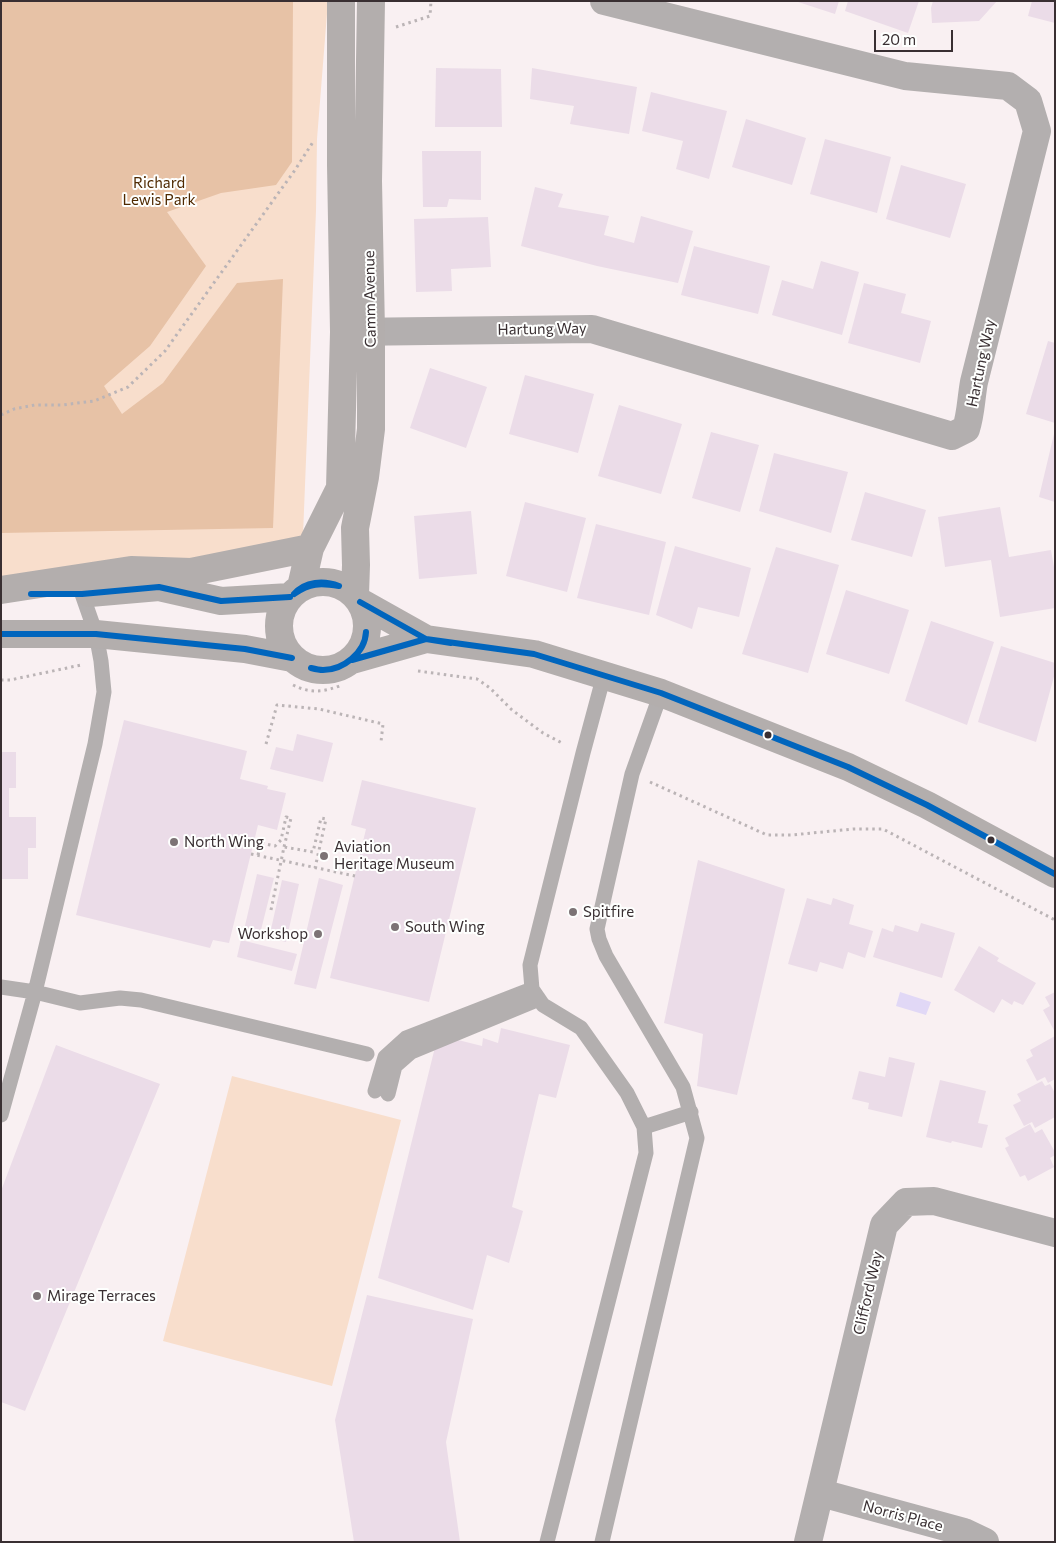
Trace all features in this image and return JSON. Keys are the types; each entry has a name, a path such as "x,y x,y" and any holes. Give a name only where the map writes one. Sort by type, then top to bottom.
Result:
{"main road":[{"name":"Camm Avenue","path":"296,592 310,548 340,488 344,332 341,1"},
{"name":"Camm Avenue","path":"357,599 355,528 365,477 371,429 368,181 371,1"},
{"path":"1,590 131,570 191,572 310,548"},
{"path":"1,594 82,594 159,587 221,601 296,592 315,582 329,582 343,586 357,599 426,640"},
{"path":"296,592 282,608 279,621 280,634 284,647 292,658 302,665 315,670 341,667 352,660 426,640 534,654 661,693 848,768 927,805 1055,874"},
{"path":"352,660 360,650 367,626 365,613 357,599"},
{"path":"1,634 96,634 246,649 292,658"}],"street":[{"name":"Hartung Way","path":"344,332 592,328 952,436 966,429 970,416 970,403 974,382 1037,131 1028,101 1008,86 904,76 604,1"},
{"name":"Clifford Way","path":"808,1542 884,1225 906,1202 934,1201 1055,1233"},
{"name":"Norris Place","path":"821,1493 964,1532 985,1542"}],"lane":[{"path":"1,1115 35,992 95,744 104,692 96,634 82,594"},
{"path":"547,1542 646,1153 644,1126 627,1093 581,1028 543,1005 536,994 530,965 582,753 604,675"},
{"path":"602,1542 697,1138 683,1087 606,956 597,929 632,774 661,693"},
{"path":"1,987 35,992 80,1003 120,998 141,1000 367,1054"},
{"path":"381,1092 395,1066 411,1052 536,994"},
{"path":"644,1126 691,1112"}],"path":[{"path":"1,415 14,409 35,405 62,405 94,401 128,387 165,351 295,170 314,139"},
{"path":"266,744 278,705 318,709 383,724 381,742"},
{"path":"645,780 767,835 792,835 883,828 1055,920"},
{"path":"258,855 261,844 275,846 281,840 286,817 291,818 271,910"},
{"path":"284,847 313,852 321,818 326,819 316,868"},
{"path":"250,854 355,876"}],"green space":[{"name":"Richard Lewis Park","path":"1,1 328,1 317,139 316,211 303,535 161,593 1,577"},
{"name":"Richard Lewis Park","path":"1,1 293,1 292,162 276,185 221,193 167,212 206,266 150,346 104,386 122,414 163,383 237,283 283,279 273,528 1,533"},
{"path":"232,1076 401,1120 332,1386 163,1341"}],"shaded area":[{"path":"900,992 931,1002 926,1015 896,1006"}],"building":[{"path":"795,1 839,1 835,14"},
{"path":"848,1 919,1 908,33 845,11"},
{"path":"933,1 997,1 979,21 932,23 931,8"},
{"path":"1032,1 1055,1 1055,23 1028,16"},
{"path":"436,68 501,69 502,127 435,127"},
{"path":"532,68 637,87 629,134 570,124 574,106 530,99"},
{"path":"651,92 727,111 709,179 676,169 683,141 642,131"},
{"path":"746,119 806,138 792,185 732,167"},
{"path":"825,139 891,157 877,213 810,194"},
{"path":"422,151 481,151 481,200 449,199 447,207 423,207"},
{"path":"901,165 966,184 950,238 886,219"},
{"path":"535,187 563,194 558,207 609,216 604,235 634,243 641,216 693,231 678,283 597,266 521,246"},
{"path":"488,217 491,267 451,269 452,291 416,292 414,219"},
{"path":"694,246 770,266 758,314 681,295"},
{"path":"821,261 859,272 842,335 772,315 782,280 813,289"},
{"path":"864,283 906,294 901,313 931,321 920,363 848,343"},
{"path":"1048,341 1055,343 1055,423 1026,414"},
{"path":"430,368 487,387 466,448 410,428"},
{"path":"525,375 594,394 578,453 509,434"},
{"path":"619,405 682,424 661,494 598,476"},
{"path":"711,432 759,445 740,512 692,498"},
{"path":"1055,434 1055,502 1039,497"},
{"path":"774,453 848,472 831,533 759,511"},
{"path":"865,492 926,510 912,557 851,540"},
{"path":"525,502 586,518 567,592 506,576"},
{"path":"1000,507 1009,557 1051,550 1055,573 1055,608 1000,617 991,560 945,567 938,517"},
{"path":"471,511 477,574 419,579 414,516"},
{"path":"596,524 666,542 649,615 577,598"},
{"path":"675,546 751,568 739,617 698,607 692,629 656,615"},
{"path":"776,547 839,565 808,673 742,654"},
{"path":"846,590 909,610 889,674 826,654"},
{"path":"931,621 994,642 967,725 905,701"},
{"path":"1001,646 1055,663 1055,673 1036,742 978,722"},
{"name":"North Wing","path":"124,720 247,751 240,779 268,786 267,789 286,793 277,830 258,825 229,943 213,940 210,948 76,915"},
{"path":"297,734 333,743 323,782 270,769 276,747 293,751"},
{"path":"1,752 16,752 16,788 9,788 9,817 36,817 36,848 28,848 28,879 1,879"},
{"name":"South Wing","path":"362,780 476,808 429,1002 330,978 366,829 351,825"},
{"path":"698,860 785,889 737,1095 697,1086 703,1034 664,1023"},
{"path":"257,874 274,878 260,934 244,930"},
{"name":"Workshop","path":"319,878 343,885 316,989 294,984"},
{"path":"282,880 299,884 286,942 269,938"},
{"path":"807,898 831,905 833,898 854,905 849,924 873,931 865,958 848,952 843,969 820,962 817,972 788,964"},
{"path":"921,923 955,933 942,978 873,957 882,928 893,932 895,925 918,932"},
{"path":"241,940 297,954 292,971 237,957"},
{"path":"979,946 999,958 997,961 1036,983 1023,1005 1014,1001 1012,1005 1002,999 994,1013 954,990"},
{"path":"1055,992 1055,1032 1043,1010 1050,1006 1045,997"},
{"path":"501,1028 570,1045 556,1098 539,1094 512,1207 523,1211 509,1263 487,1255 473,1310 378,1278 438,1035 482,1046 483,1038 498,1043"},
{"path":"1055,1036 1055,1079 1048,1083 1045,1077 1037,1081 1026,1060 1033,1056 1030,1050"},
{"name":"Mirage Terraces","path":"56,1045 160,1084 25,1411 1,1402 1,1191"},
{"path":"889,1057 915,1063 902,1117 868,1109 869,1103 852,1099 859,1071 885,1077"},
{"path":"940,1080 986,1091 978,1123 988,1125 982,1148 926,1137"},
{"path":"1042,1081 1045,1086 1050,1084 1055,1093 1055,1117 1035,1128 1032,1122 1024,1126 1013,1105 1021,1101 1017,1094"},
{"path":"1030,1124 1035,1133 1042,1129 1055,1155 1050,1158 1054,1167 1028,1181 1025,1175 1020,1177 1005,1148 1009,1146 1005,1138"},
{"path":"367,1295 473,1319 446,1442 460,1542 354,1542 335,1420"}],"transit line":[{"path":"294,594 309,584 321,582 339,586"},
{"path":"294,594 315,585 339,586"},
{"path":"31,594 82,594 159,587 221,601 290,597"},
{"path":"360,602 426,639 451,643"},
{"path":"311,668 331,669 345,664 362,647 366,632"},
{"path":"1,634 96,634 245,649 292,658"},
{"path":"352,660 426,639 534,654 661,693 848,767 927,805 1055,874"}],"place":[{"name":"North Wing","path":"174,842"},
{"name":"Aviation Heritage Museum","path":"324,856"},
{"name":"Spitfire","path":"573,912"},
{"name":"South Wing","path":"395,927"},
{"name":"Workshop","path":"318,934"},
{"name":"Mirage Terraces","path":"37,1296"}]}
